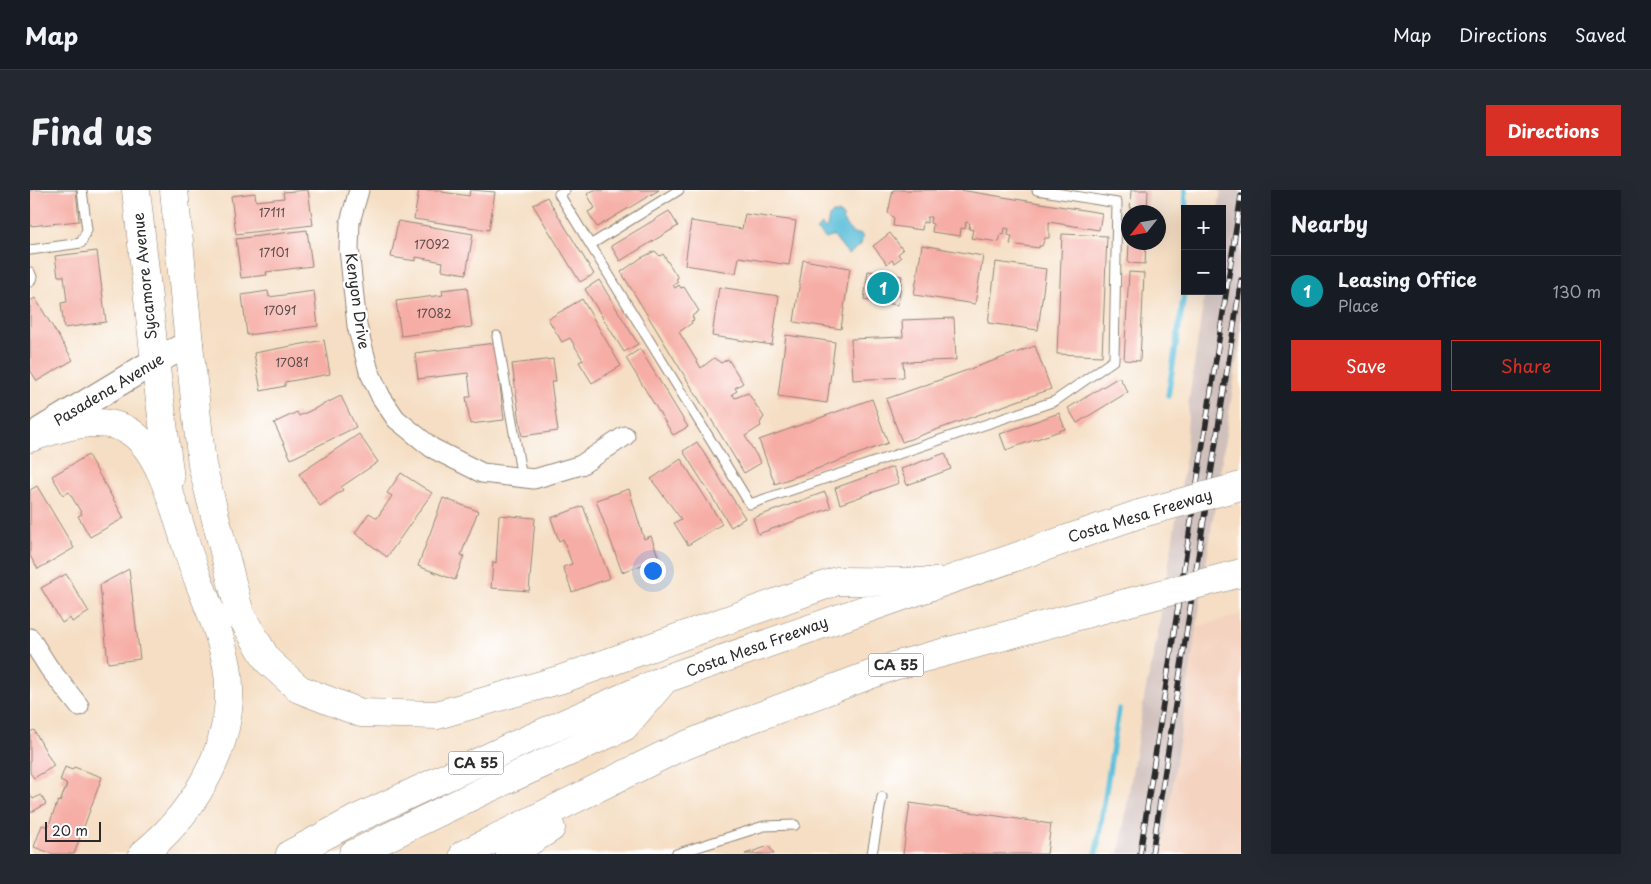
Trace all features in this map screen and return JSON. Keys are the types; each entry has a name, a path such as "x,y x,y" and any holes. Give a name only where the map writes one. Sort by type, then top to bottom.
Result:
{"main road":[{"name":"Sycamore Avenue","path":"136,190 173,504"},
{"path":"174,190 202,465 240,614 268,661 299,689 361,714 437,715 562,679 837,581 939,582"},
{"name":"Pasadena Avenue","path":"30,437 155,361 189,344"},
{"path":"30,437 63,427 108,424 130,432 148,452 173,504 222,646 227,666 229,700 222,737 209,772 191,804 174,825 142,854"},
{"name":"Costa Mesa Freeway","path":"290,854 354,820 509,748 665,680 939,582 1139,514 1241,486"},
{"name":"CA 55","path":"464,854 674,750 894,666 1241,573"},
{"name":"CA 55","path":"353,854 487,789 624,727 665,680"},
{"path":"510,854 674,750"}],"street":[{"name":"Kenyon Drive","path":"359,190 350,222 349,250 358,326 369,372 381,397 396,419 432,448 482,473 534,479 581,465 625,436"},
{"path":"30,638 49,668 79,706"}],"lane":[{"path":"30,250 81,243 86,230 82,190"},
{"path":"565,190 559,194 750,504 1055,401 1114,360 1117,203 1036,190"},
{"path":"590,245 679,190"},
{"path":"30,272 32,278 30,282"},
{"path":"497,336 522,478"},
{"path":"872,854 882,797"},
{"path":"676,854 764,826 795,825"}],"shaded area":[{"path":"1221,190 1241,190 1241,334 1162,854 1119,854 1145,693 1157,638 1185,463 1189,399 1204,295 1226,295 1226,205 1219,205"},
{"path":"1241,615 1241,854 1162,854 1196,627"}],"water":[{"path":"833,213 838,213 844,218 842,220 853,234 861,234 863,238 860,246 848,254 834,236 826,239 816,230 822,225 825,229 827,227 829,217"}],"building":[{"path":"30,190 76,190 79,221 30,226"},
{"path":"308,190 313,225 236,234 231,196 255,193 256,201 284,198 283,192"},
{"path":"419,190 442,190 442,192 469,196 470,190 495,192 489,230 414,219"},
{"path":"594,190 659,190 597,227 588,212 595,208 587,194"},
{"path":"893,190 960,190 1102,213 1099,230 1049,222 1049,238 1045,238 1042,246 1039,246 1039,248 1010,244 1012,236 1008,235 1009,229 1005,228 1004,235 1001,234 999,242 971,238 973,230 969,229 970,223 966,222 965,229 961,228 960,236 932,232 933,224 930,223 931,217 927,217 927,223 923,222 922,230 893,226 894,218 888,213"},
{"path":"1131,190 1148,190 1147,205 1130,205"},
{"path":"547,197 594,274 580,282 533,205"},
{"path":"669,211 678,226 620,261 611,246"},
{"path":"745,214 796,221 789,265 739,257 736,273 685,265 691,221 742,229"},
{"path":"398,221 473,234 466,274 442,270 443,262 416,257 416,261 391,257"},
{"path":"307,230 312,266 266,272 267,275 241,278 236,239"},
{"path":"890,233 903,250 898,254 901,258 894,263 892,260 887,264 873,246"},
{"path":"1062,234 1107,236 1102,356 1057,354"},
{"path":"922,245 983,256 975,304 914,295"},
{"path":"1129,250 1146,250 1145,264 1128,263"},
{"path":"97,251 106,322 64,328 61,303 67,302 64,276 58,276 55,256"},
{"path":"655,251 660,256 663,254 678,278 676,279 678,282 673,285 675,288 679,285 681,288 684,287 699,311 692,316 694,320 691,321 692,323 679,332 701,368 714,358 721,363 728,359 743,383 735,388 737,391 732,394 735,398 748,393 764,417 760,423 761,426 745,436 761,463 744,473 621,272"},
{"path":"803,260 850,268 841,329 794,322"},
{"path":"996,262 1046,269 1038,330 988,323"},
{"path":"868,271 902,276 898,305 864,300"},
{"path":"1129,272 1144,273 1140,361 1124,360"},
{"path":"599,280 638,344 624,352 585,289"},
{"path":"467,287 472,327 401,336 396,301 443,295 442,290"},
{"path":"719,287 779,296 772,345 712,336"},
{"path":"268,291 269,297 314,291 318,326 247,335 242,295"},
{"path":"35,298 73,360 37,381 30,370 30,301"},
{"path":"582,299 621,366 592,383 579,362 583,360 570,338 562,342 548,319"},
{"path":"954,318 956,360 903,362 904,377 853,380 851,339 903,337 902,320"},
{"path":"786,335 835,342 827,403 778,396"},
{"path":"324,340 330,374 285,382 285,386 261,391 254,353"},
{"path":"495,343 504,420 470,424 466,397 471,397 468,373 418,379 415,353"},
{"path":"1035,346 1051,389 902,442 886,399"},
{"path":"640,349 688,427 673,435 626,358"},
{"path":"553,359 556,381 551,382 558,431 522,436 512,364"},
{"path":"1119,377 1128,392 1077,423 1068,408"},
{"path":"341,396 356,427 291,459 274,423 297,412 299,416"},
{"path":"872,399 888,443 775,484 759,440"},
{"path":"1059,413 1065,429 1006,450 1000,434"},
{"path":"359,434 378,462 341,487 343,490 320,506 299,474"},
{"path":"697,442 745,518 731,527 683,451"},
{"path":"945,453 951,469 907,485 901,469"},
{"path":"88,455 124,518 90,537 78,516 82,514 69,492 63,495 52,476"},
{"path":"681,459 722,524 688,545 674,523 681,519 651,479"},
{"path":"893,467 899,483 840,504 835,488"},
{"path":"401,473 432,493 387,557 355,533 369,513 377,518 392,496 387,493"},
{"path":"37,486 74,548 38,569 30,556 30,490"},
{"path":"629,489 644,539 651,536 659,559 622,572 596,500"},
{"path":"825,492 831,508 758,534 753,518"},
{"path":"443,498 478,511 461,555 464,556 455,580 418,566"},
{"path":"583,506 610,578 572,592 563,567 572,564 563,539 559,541 551,518"},
{"path":"499,515 535,518 529,591 491,588 493,562 496,563"},
{"path":"129,569 140,659 108,663 100,585"},
{"path":"66,574 89,612 72,622 70,618 62,623 41,588"},
{"path":"34,730 54,766 34,778 30,773 30,732"},
{"path":"65,767 72,770 74,767 102,777 74,854 53,854 34,847 42,825 48,827 67,784 60,781"},
{"path":"30,794 33,799 41,795 46,804 30,813"},
{"path":"910,803 1051,824 1047,854 903,854"},
{"path":"769,846 774,854 745,854"}],"waterway":[{"path":"1185,190 1186,205"},
{"path":"1168,396 1184,295"},
{"path":"1096,854 1119,709"}],"railway":[{"path":"1140,854 1241,196"},
{"path":"1152,854 1241,280"}],"place":[{"name":"Leasing Office","path":"883,288"}]}
